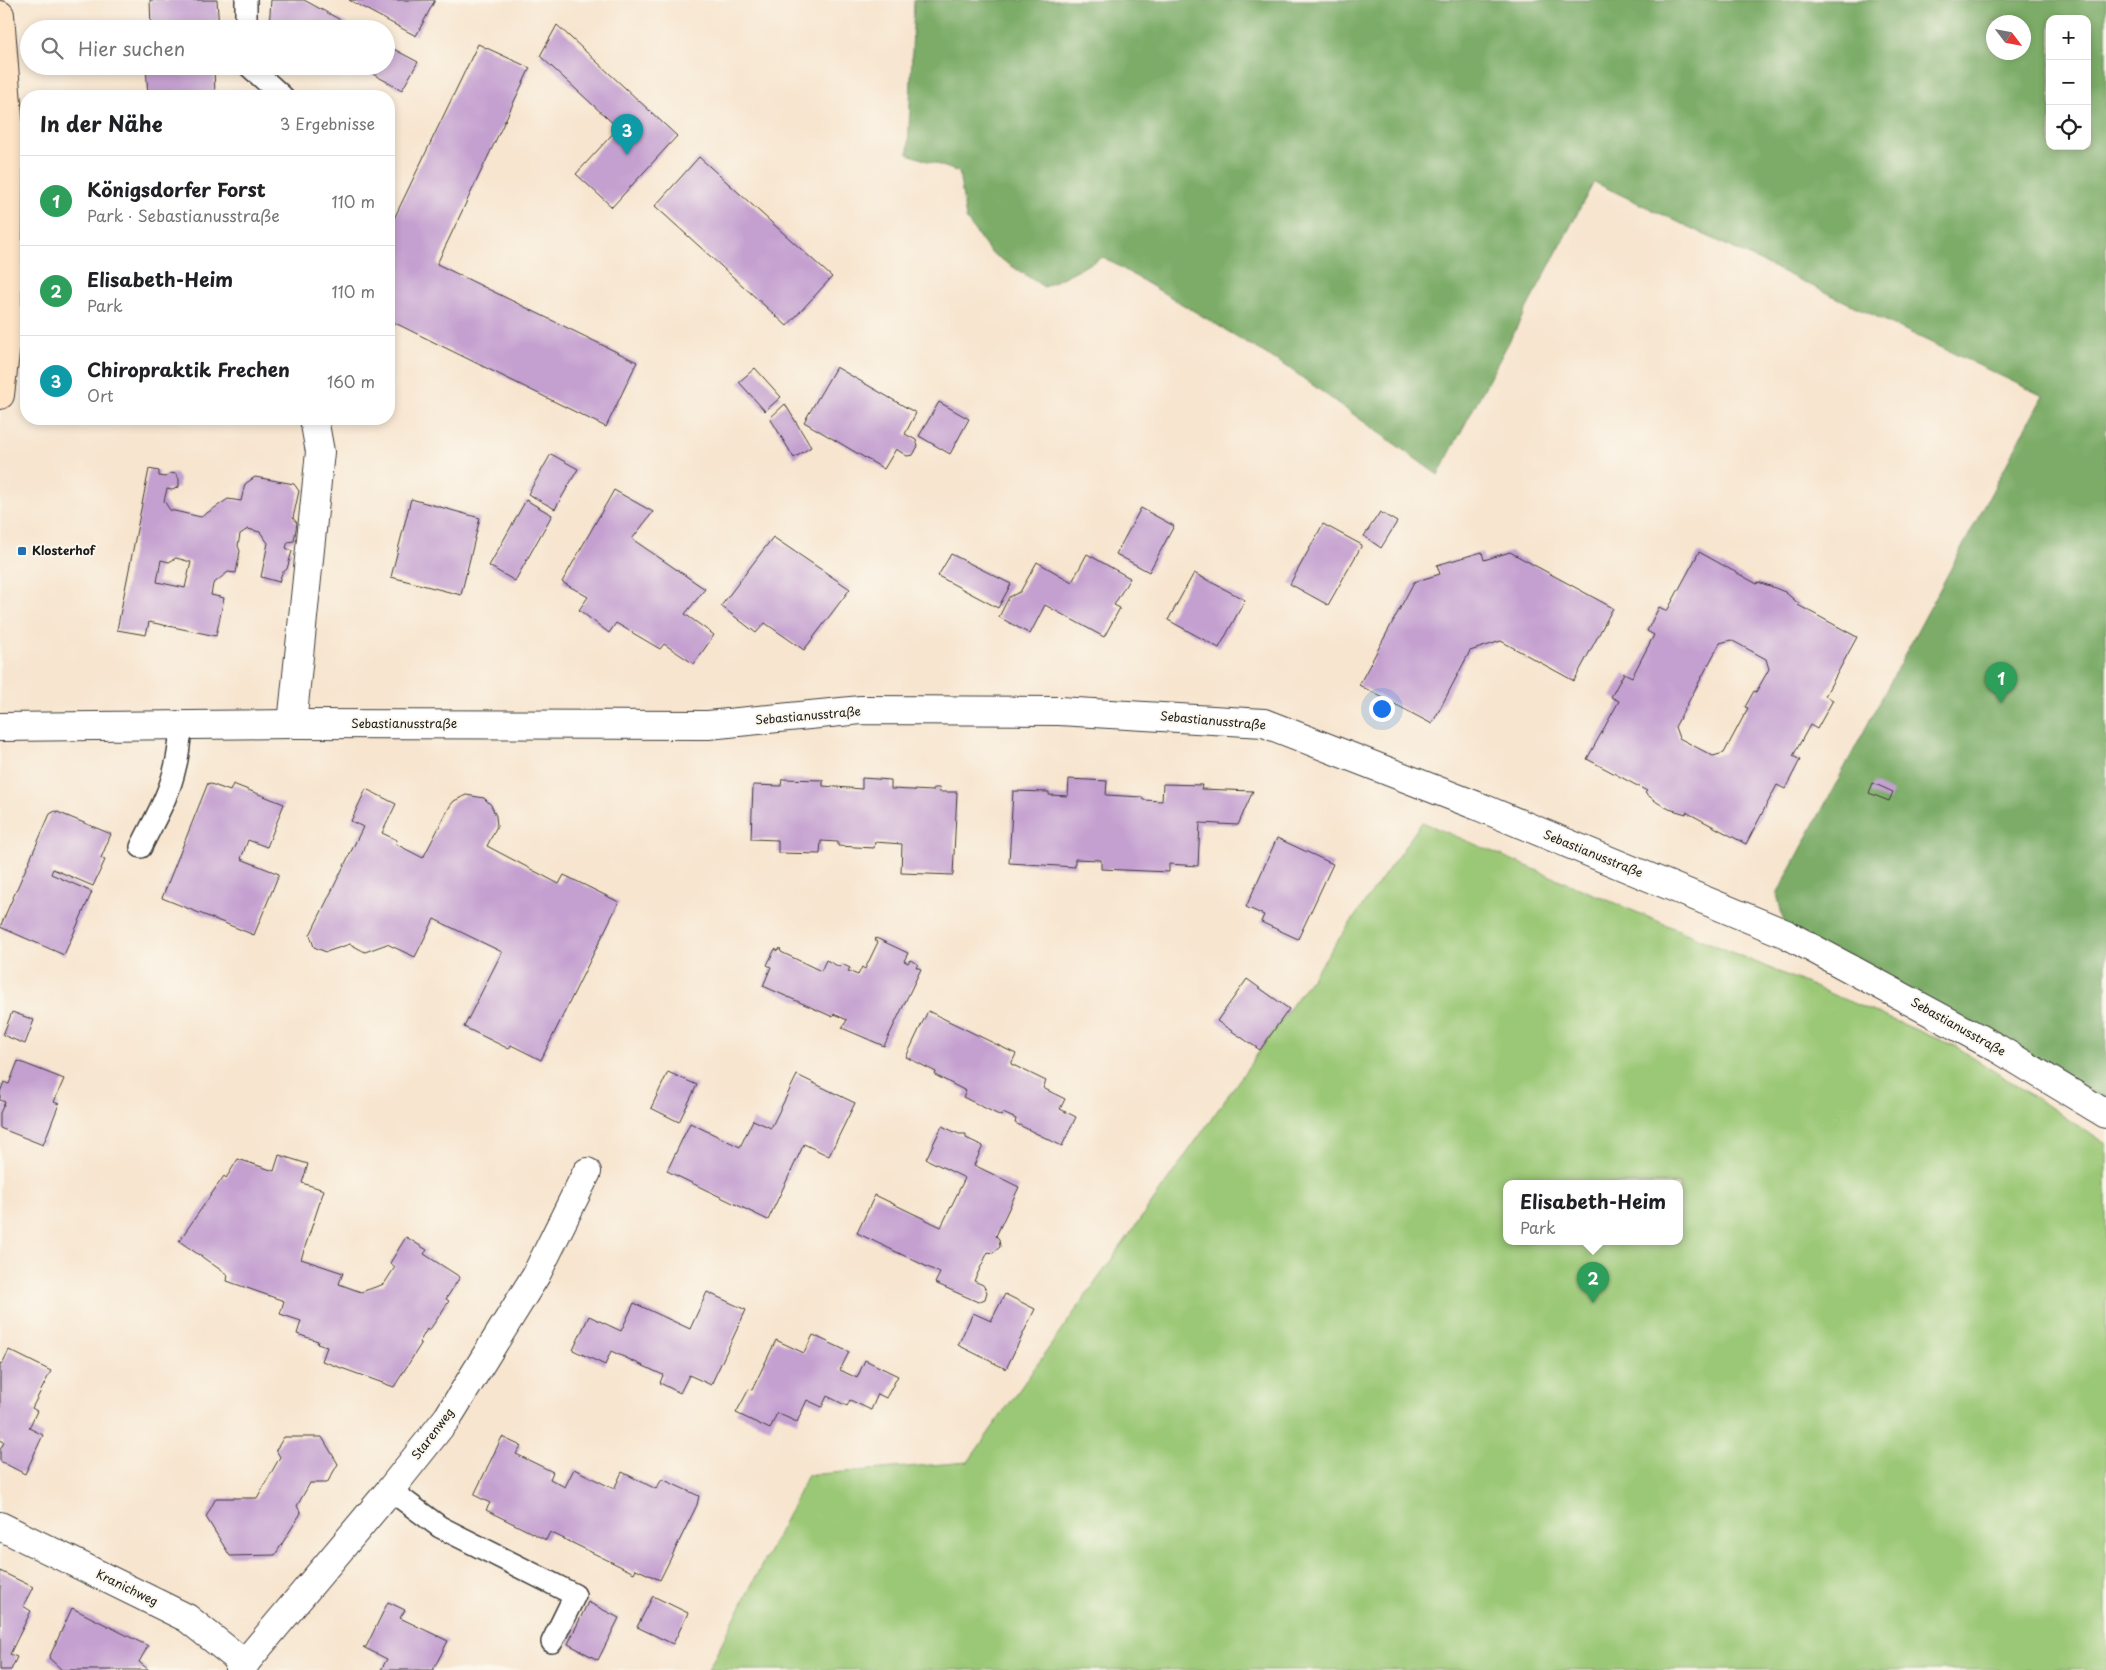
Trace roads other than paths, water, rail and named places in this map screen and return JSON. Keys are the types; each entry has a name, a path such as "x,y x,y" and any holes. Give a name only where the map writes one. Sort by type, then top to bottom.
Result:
{"main road":[{"path":"0,16 9,129 6,337 0,395"}],"street":[{"path":"292,724 320,452 315,425"},
{"name":"Sebastianusstraße","path":"0,727 292,724 708,725 861,710 1059,710 1264,723 1480,807 1786,934 1998,1048 2106,1114"},
{"name":"Starenweg","path":"242,1667 390,1490 448,1417 531,1284 587,1172"},
{"name":"Kranichweg","path":"0,1526 187,1618 242,1667"}],"lane":[{"path":"246,0 246,20"},
{"path":"259,75 275,90"},
{"path":"141,847 169,789 179,753 181,725"},
{"path":"390,1490 440,1527 575,1595 552,1642"}],"place":[{"name":"Chiropraktik Frechen","path":"627,155"},
{"name":"Klosterhof","path":"22,551"},
{"name":"Königsdorfer Forst","path":"2001,703"},
{"name":"Elisabeth-Heim","path":"1593,1303"}]}
